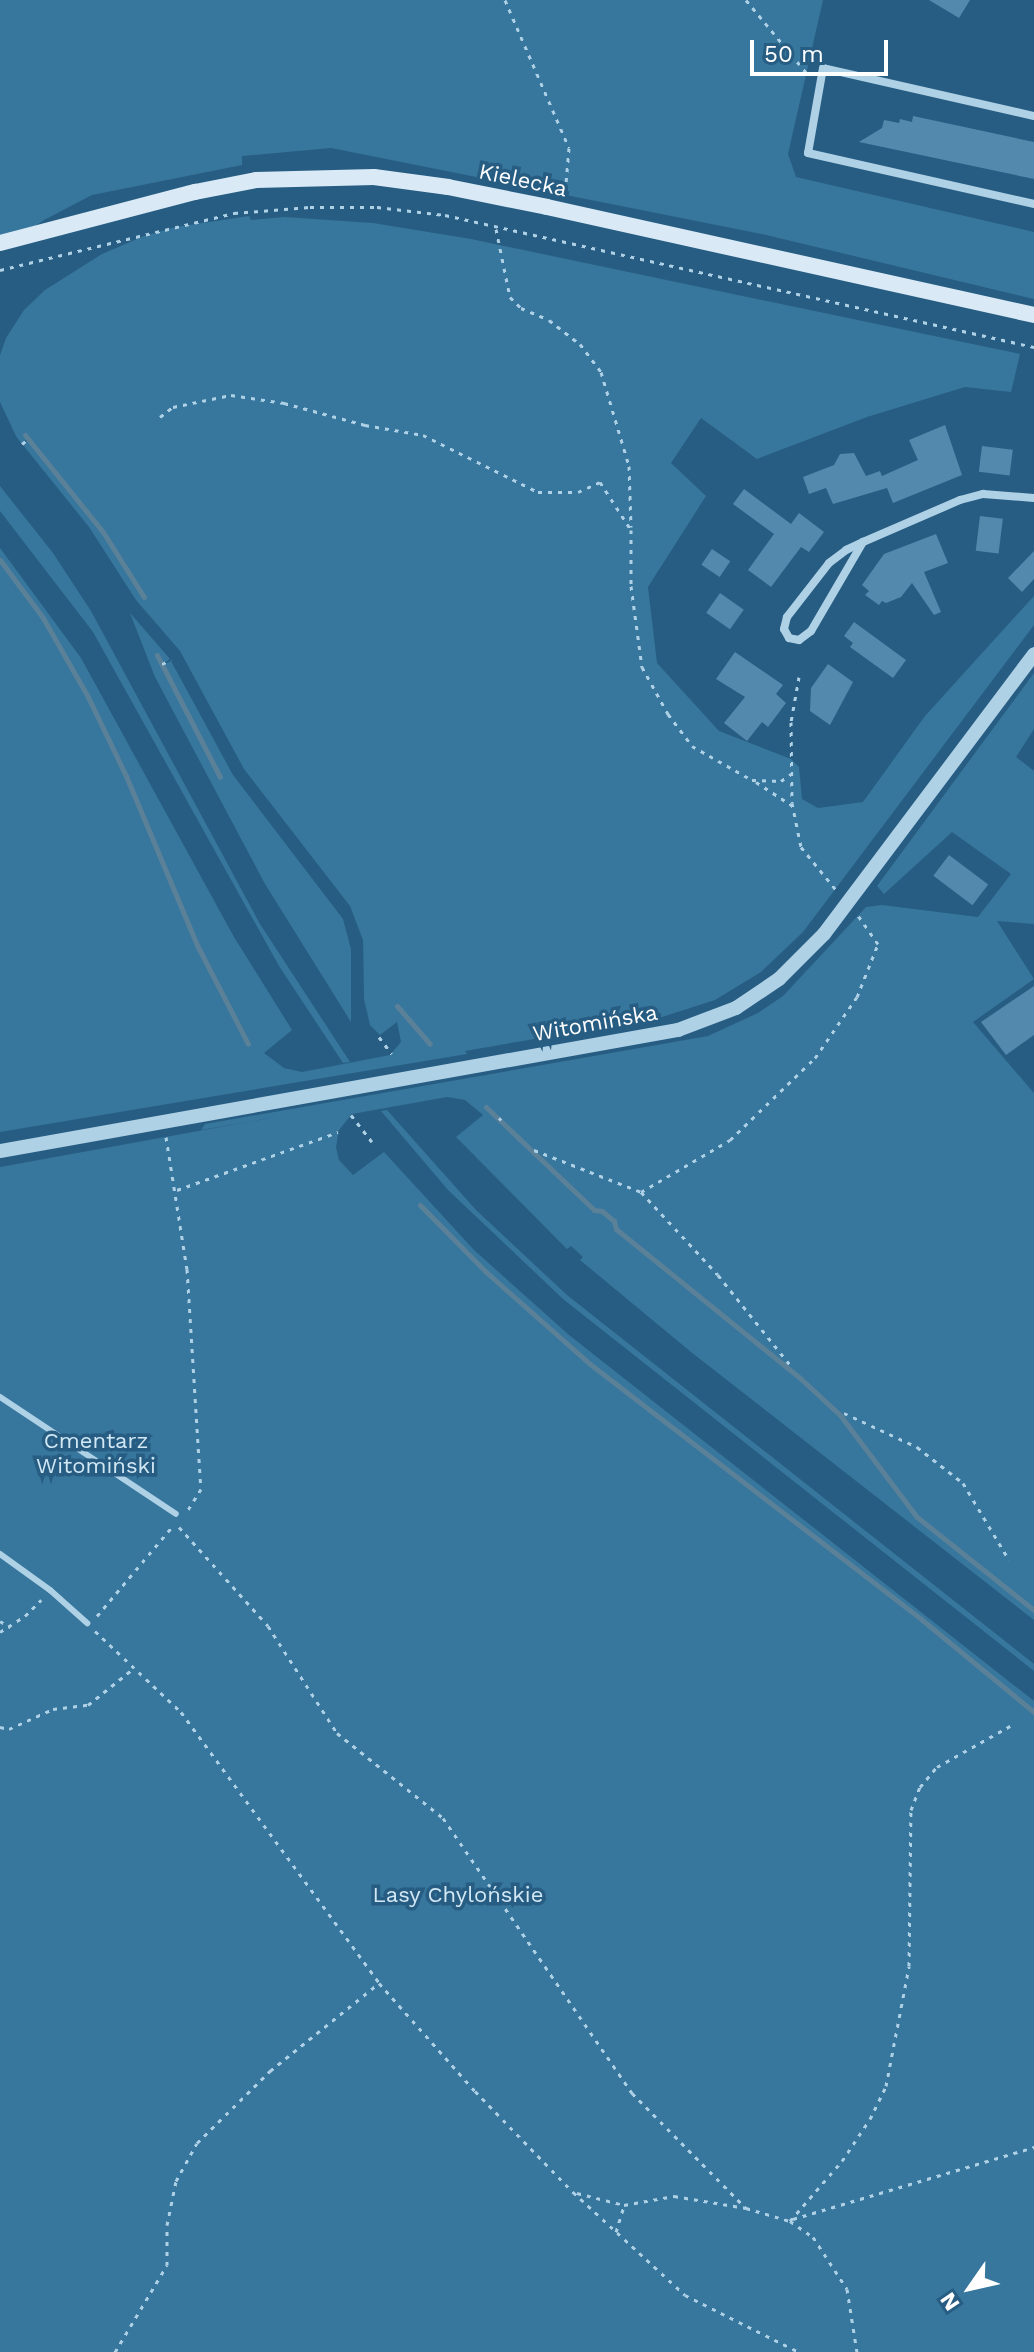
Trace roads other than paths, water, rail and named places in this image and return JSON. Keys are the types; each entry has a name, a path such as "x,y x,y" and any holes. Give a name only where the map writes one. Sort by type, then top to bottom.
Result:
{"main road":[{"name":"Kielecka","path":"0,243 221,186 315,176 411,180 1034,315"}],"street":[{"path":"1034,116 823,68 808,153 1034,204"},
{"path":"863,542 811,631 799,640 789,638 784,629 787,617 809,586 829,563 863,542 983,494 1034,498"},
{"name":"Witomińska","path":"0,1151 702,1024 736,1008 779,979 824,934 1034,654"}],"lane":[{"path":"0,1397 176,1514"},
{"path":"0,1554 50,1590 87,1623"}],"waterway":[{"path":"25,435 103,532 144,597"},
{"path":"0,560 43,618 88,697 126,776 198,947 248,1044"},
{"path":"157,655 220,777"},
{"path":"397,1006 430,1044"},
{"path":"486,1107 594,1210 602,1211 614,1221 616,1229 801,1379 840,1415 917,1517 1034,1610"},
{"path":"420,1205 486,1272 590,1364 921,1619 1034,1712"}],"park label":[{"name":"Cmentarz Witomiński","path":"96,1452"},
{"name":"Lasy Chylońskie","path":"458,1895"}]}
